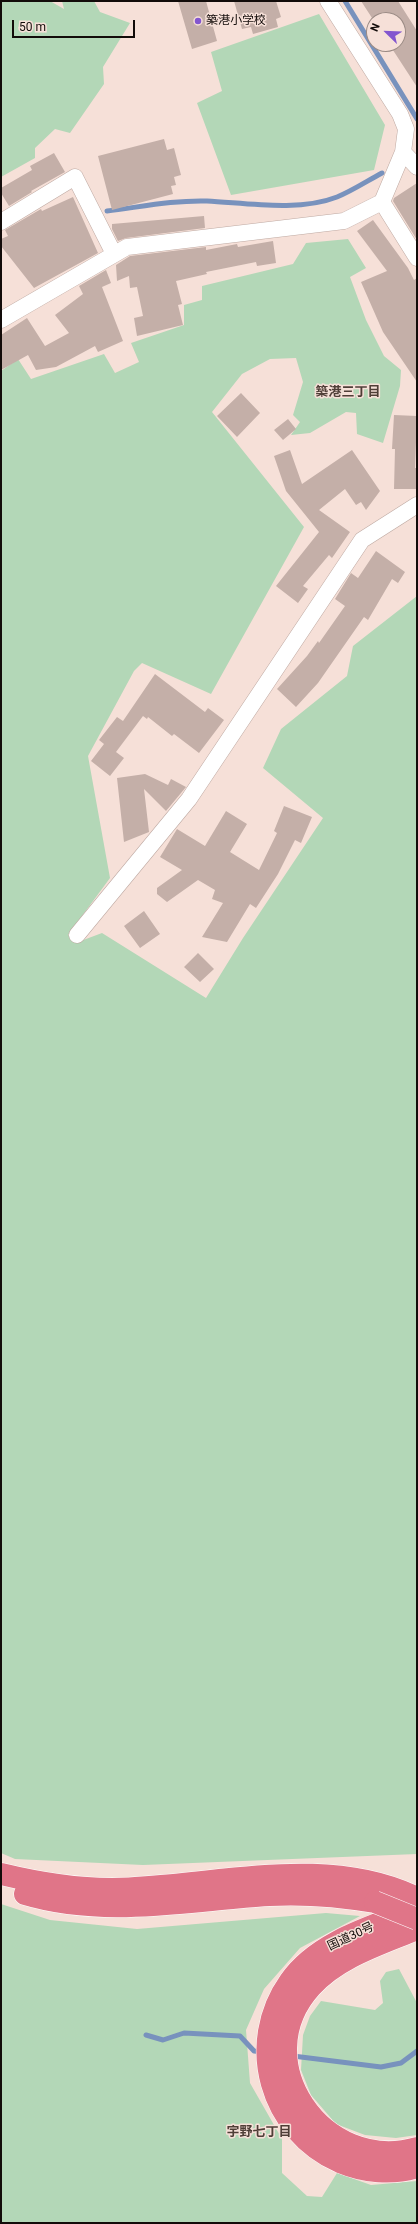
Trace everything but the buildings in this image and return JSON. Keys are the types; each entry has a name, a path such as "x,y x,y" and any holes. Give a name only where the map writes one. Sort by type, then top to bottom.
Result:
{"highway":[{"path":"1,1874 36,1882 79,1888 113,1889 265,1876 300,1875 341,1877 378,1893 417,1920"},
{"path":"1,1886 69,1904 102,1907 138,1906 271,1895 340,1896 378,1893 417,1898"},
{"name":"国道30号","path":"417,1908 341,1940 324,1950 303,1966 290,1981 278,2002 271,2022 267,2045 268,2067 274,2090 283,2111 294,2128 311,2145 332,2158 353,2167 374,2171 394,2171 417,2167"},
{"name":"国道30号","path":"417,1929 346,1960 327,1972 311,1987 300,2002 291,2022 286,2049 290,2074 298,2098 308,2114 324,2130 342,2141 360,2149 378,2152 398,2152 417,2148"}],"street":[{"path":"1,320 127,247 344,221 382,202 403,152 406,129 400,114 328,1"},
{"path":"403,152 417,167"},
{"path":"1,222 75,177 114,254"},
{"path":"382,202 417,258"},
{"path":"77,935 189,799 362,540 417,505"}],"green space":[{"path":"1,1 50,1 64,9 62,1 94,1 100,12 130,23 103,67 104,84 70,133 55,129 35,148 35,158 1,177"},
{"path":"319,14 385,125 374,170 231,195 197,103 222,91 211,52"},
{"path":"348,239 366,268 350,277 366,320 384,356 401,370 400,386 383,443 357,434 356,413 346,412 310,433 291,435 300,422 293,415 303,382 296,358 270,359 242,374 212,412 304,527 211,694 142,663 134,671 88,756 110,878 68,935 78,942 102,933 206,998 243,938 323,818 263,768 281,729 347,676 353,646 417,596 417,1854 143,1865 15,1859 1,1853 1,371 18,359 31,379 104,354 115,373 139,362 131,343 184,325 184,305 202,300 202,286 293,264 306,243"},
{"path":"1,1904 50,1920 137,1929 326,1913 360,1916 300,1948 264,1989 246,2030 250,2083 282,2139 282,2173 307,2196 322,2197 337,2173 371,2185 417,2181 417,2223 1,2223"},
{"path":"399,1969 417,2003 417,2135 396,2138 365,2135 336,2124 311,2095 301,2070 303,2035 310,2016 321,2001 375,2010 383,2003 380,1981 386,1972"}],"waterway":[{"path":"345,1 417,119"},
{"path":"107,211 195,201 255,205 289,205 322,202 354,189 382,173"},
{"path":"146,2035 163,2040 184,2033 240,2036 254,2051 263,2052"},
{"path":"293,2056 381,2067 401,2063 417,2051"}],"place":[{"name":"築港小学校","path":"198,21"}],"district":[{"name":"築港三丁目","path":"348,393"},
{"name":"宇野七丁目","path":"259,2133"}]}
